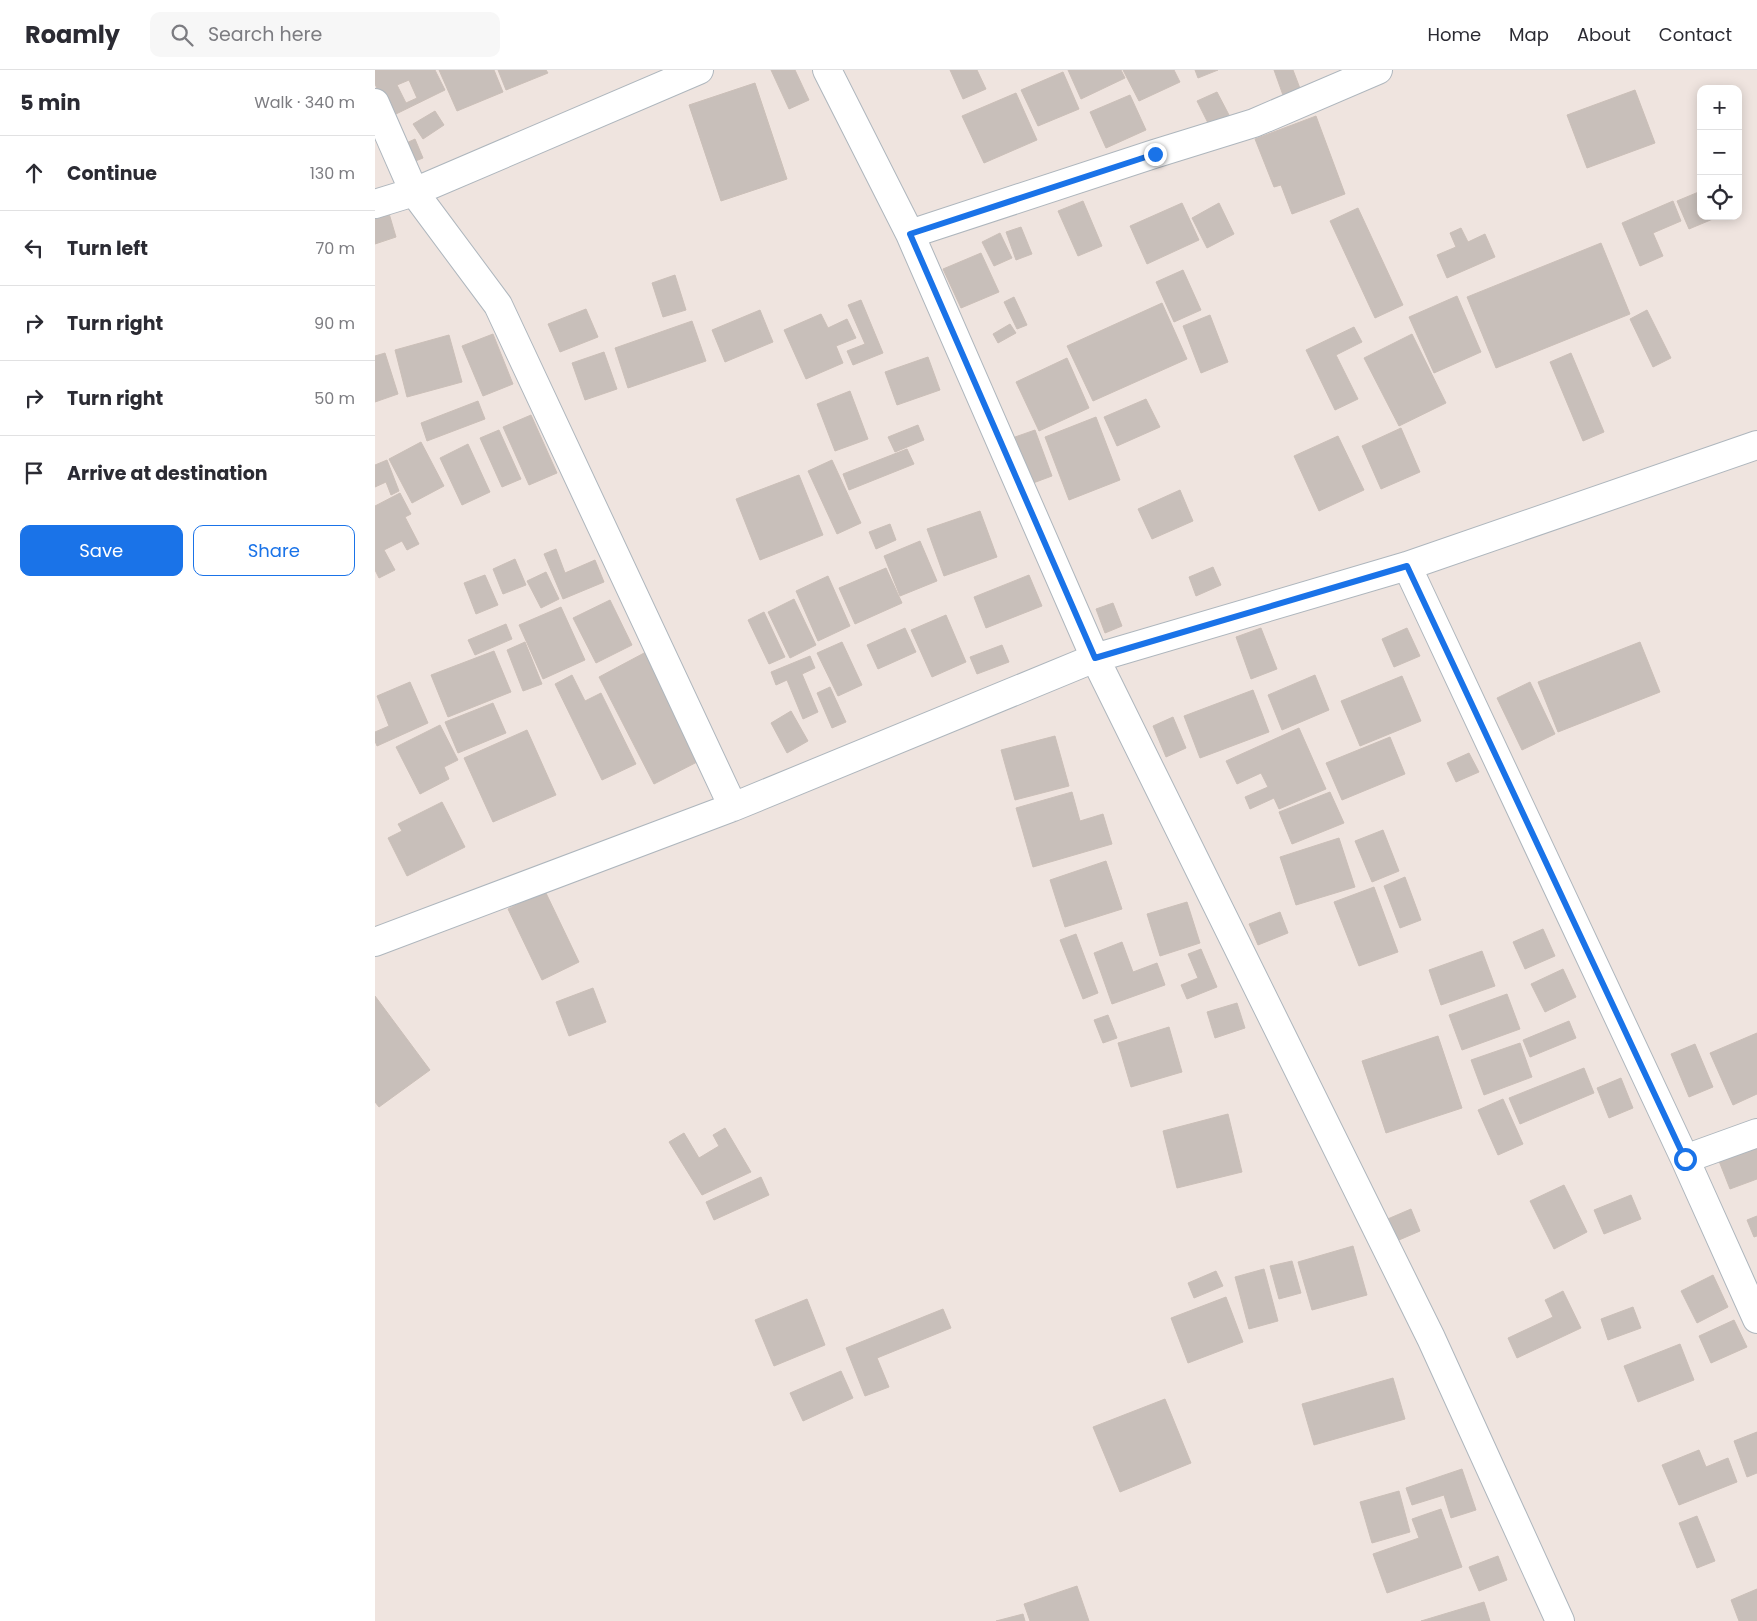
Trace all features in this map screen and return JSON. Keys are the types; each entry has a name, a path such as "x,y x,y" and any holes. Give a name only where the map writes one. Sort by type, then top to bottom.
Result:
{"street":[{"path":"375,204 414,192 699,70"},
{"path":"827,70 910,234 1095,658 1431,1338 1560,1621"},
{"path":"910,234 1145,157 1254,124 1379,70"},
{"path":"375,103 414,192 498,305 733,807"},
{"path":"375,942 733,807 1095,658 1407,566 1757,445"},
{"path":"1407,566 1685,1159 1757,1319"},
{"path":"1685,1159 1757,1132"}],"building":[{"path":"375,70 435,70 445,90 396,114 390,103 385,105 375,84","holes":["409,80 417,98 406,103 397,85"]},
{"path":"439,70 494,70 503,92 457,111"},
{"path":"498,70 546,70 548,73 506,90"},
{"path":"771,70 795,70 809,100 789,109"},
{"path":"950,70 977,70 986,89 963,99"},
{"path":"1068,70 1121,70 1125,78 1081,99"},
{"path":"1123,70 1174,70 1180,82 1139,101"},
{"path":"1195,70 1218,70 1198,78"},
{"path":"1274,70 1293,70 1301,91 1284,98"},
{"path":"1063,72 1079,109 1038,126 1021,90"},
{"path":"755,83 787,179 721,201 689,105"},
{"path":"1635,90 1655,143 1587,168 1567,115"},
{"path":"1217,92 1229,115 1209,125 1197,101"},
{"path":"1016,93 1037,140 984,163 962,116"},
{"path":"1130,95 1146,130 1106,148 1090,112"},
{"path":"435,111 444,125 423,139 413,124"},
{"path":"1316,116 1345,194 1292,214 1281,185 1274,187 1255,139"},
{"path":"415,139 423,158 408,164 400,146"},
{"path":"1697,193 1697,220 1710,220 1689,229 1677,201"},
{"path":"1083,201 1102,246 1078,256 1058,211"},
{"path":"1673,201 1681,221 1653,233 1663,256 1640,266 1622,223"},
{"path":"1182,203 1199,240 1147,264 1130,226"},
{"path":"1219,203 1234,234 1207,248 1192,218"},
{"path":"1358,208 1403,305 1375,318 1330,221"},
{"path":"388,210 396,237 375,244 375,214"},
{"path":"1021,227 1032,254 1016,260 1006,232"},
{"path":"1461,228 1468,242 1485,234 1495,257 1447,278 1437,255 1456,247 1450,233"},
{"path":"1000,233 1012,258 994,266 982,242"},
{"path":"1601,243 1630,314 1496,368 1467,297"},
{"path":"981,253 999,292 961,308 943,269"},
{"path":"1183,270 1201,310 1174,322 1156,282"},
{"path":"675,275 686,310 663,317 652,283"},
{"path":"1457,296 1481,352 1434,373 1409,317"},
{"path":"1014,297 1027,325 1017,329 1004,302"},
{"path":"861,300 883,353 853,365 847,351 865,344 848,305"},
{"path":"1162,303 1187,359 1093,401 1067,346"},
{"path":"586,309 598,337 560,352 548,324"},
{"path":"760,310 773,342 725,362 712,330"},
{"path":"1647,310 1671,358 1653,367 1630,319"},
{"path":"821,314 828,328 847,319 856,338 836,346 843,363 806,379 784,330"},
{"path":"1210,315 1228,362 1201,373 1183,326"},
{"path":"692,321 706,361 628,388 615,348"},
{"path":"1010,324 1016,333 998,343 993,334"},
{"path":"1354,327 1362,342 1336,355 1358,399 1335,410 1306,350"},
{"path":"493,334 513,384 483,396 462,346"},
{"path":"1412,334 1446,403 1399,426 1364,358"},
{"path":"449,335 462,382 407,397 395,350"},
{"path":"604,352 617,389 585,400 572,363"},
{"path":"385,353 398,394 375,402 375,356"},
{"path":"1571,353 1604,432 1583,441 1550,362"},
{"path":"928,357 940,390 897,405 885,372"},
{"path":"1067,358 1089,408 1039,431 1016,382"},
{"path":"850,391 868,439 835,451 817,404"},
{"path":"1146,399 1160,427 1117,446 1104,417"},
{"path":"478,401 485,419 427,441 421,423"},
{"path":"531,415 557,473 529,485 503,427"},
{"path":"1096,417 1120,480 1069,500 1045,437"},
{"path":"918,425 924,440 895,452 888,437"},
{"path":"1401,428 1420,472 1381,489 1362,446"},
{"path":"499,430 521,479 502,487 480,438"},
{"path":"1035,430 1052,476 1033,483 1015,437"},
{"path":"1338,436 1364,490 1319,511 1294,456"},
{"path":"421,442 444,486 412,503 389,459"},
{"path":"468,444 490,492 462,505 440,458"},
{"path":"907,449 914,464 849,490 843,474"},
{"path":"387,460 399,491 391,495 386,482 375,487 375,465"},
{"path":"832,460 861,523 837,534 808,471"},
{"path":"799,475 823,535 760,560 736,499"},
{"path":"1180,490 1193,521 1152,539 1138,509"},
{"path":"400,493 411,514 405,517 419,544 407,550 402,541 384,550 395,570 379,578 375,570 375,506"},
{"path":"980,511 997,557 944,576 927,529"},
{"path":"890,524 896,540 876,549 869,532"},
{"path":"920,541 937,581 900,596 884,556"},
{"path":"556,549 565,573 595,560 604,582 563,599 544,554"},
{"path":"515,559 526,585 503,594 493,569"},
{"path":"1213,567 1221,585 1196,596 1189,577"},
{"path":"886,568 902,603 855,624 839,588"},
{"path":"546,572 559,599 541,608 527,581"},
{"path":"485,575 498,605 476,614 464,583"},
{"path":"1029,575 1042,606 986,628 974,597"},
{"path":"828,576 850,626 818,641 796,591"},
{"path":"794,599 816,645 790,658 768,612"},
{"path":"610,600 632,645 596,663 573,618"},
{"path":"1113,603 1122,626 1105,633 1096,609"},
{"path":"561,607 585,660 543,679 519,625"},
{"path":"764,612 785,657 769,664 748,620"},
{"path":"946,615 966,662 932,677 911,630"},
{"path":"506,624 512,639 475,655 468,640"},
{"path":"905,628 916,652 878,669 867,645"},
{"path":"1261,628 1277,669 1251,679 1236,637"},
{"path":"1407,628 1420,656 1394,667 1382,639"},
{"path":"525,642 542,684 523,691 507,650"},
{"path":"842,642 862,685 838,696 817,653"},
{"path":"1640,642 1660,692 1558,732 1538,682"},
{"path":"1002,645 1009,662 977,674 970,657"},
{"path":"494,651 511,692 448,717 431,675"},
{"path":"646,652 701,760 654,784 599,677"},
{"path":"810,656 815,668 802,674 818,712 803,719 787,680 776,685 771,672"},
{"path":"572,675 585,701 601,693 636,764 602,780 555,684"},
{"path":"1315,675 1329,710 1282,730 1268,695"},
{"path":"1402,676 1421,721 1360,746 1341,701"},
{"path":"410,682 428,723 377,746 375,732 389,726 377,696"},
{"path":"1530,682 1555,734 1522,750 1497,698"},
{"path":"830,687 846,722 832,728 817,693"},
{"path":"1253,690 1269,732 1200,758 1184,716"},
{"path":"493,703 506,733 458,753 445,722"},
{"path":"791,711 808,741 787,753 771,723"},
{"path":"1173,717 1186,748 1166,757 1153,726"},
{"path":"440,725 458,760 444,767 449,779 420,794 396,747"},
{"path":"1299,728 1326,789 1279,809 1274,798 1250,809 1245,797 1268,787 1261,773 1237,784 1226,761"},
{"path":"527,730 556,795 493,822 464,758"},
{"path":"1055,736 1069,786 1015,800 1001,750"},
{"path":"1390,737 1405,774 1342,800 1326,763"},
{"path":"1469,753 1479,772 1456,782 1447,763"},
{"path":"1072,792 1080,821 1103,814 1112,844 1033,867 1016,808"},
{"path":"1330,792 1344,823 1292,844 1279,812"},
{"path":"442,802 465,847 407,876 388,838 402,831 398,824"},
{"path":"1383,830 1399,871 1372,882 1355,841"},
{"path":"1339,838 1355,887 1296,905 1280,857"},
{"path":"1106,861 1122,909 1065,927 1050,880"},
{"path":"1405,877 1421,920 1400,928 1384,886"},
{"path":"1374,887 1398,952 1359,966 1334,902"},
{"path":"545,891 579,962 542,980 508,909"},
{"path":"1187,902 1200,943 1160,956 1147,914"},
{"path":"1280,912 1288,933 1258,945 1249,924"},
{"path":"1543,929 1555,956 1525,969 1513,942"},
{"path":"1076,934 1098,993 1083,999 1060,940"},
{"path":"1122,942 1133,972 1157,963 1165,985 1112,1004 1094,953"},
{"path":"1201,949 1217,987 1187,999 1181,985 1198,978 1188,954"},
{"path":"1482,951 1495,986 1441,1005 1429,970"},
{"path":"1563,969 1576,997 1545,1012 1531,984"},
{"path":"593,988 606,1022 569,1036 556,1002"},
{"path":"1507,994 1520,1029 1462,1050 1449,1015"},
{"path":"375,996 430,1070 379,1107 375,1102"},
{"path":"1237,1003 1245,1028 1215,1038 1207,1012"},
{"path":"1108,1015 1117,1038 1103,1043 1094,1020"},
{"path":"1569,1021 1576,1038 1530,1057 1523,1040"},
{"path":"1169,1027 1182,1072 1131,1087 1118,1043"},
{"path":"1757,1033 1757,1094 1733,1105 1710,1053"},
{"path":"1438,1036 1462,1108 1386,1133 1362,1061"},
{"path":"1520,1043 1532,1077 1484,1095 1471,1060"},
{"path":"1695,1044 1713,1087 1689,1097 1671,1054"},
{"path":"1584,1068 1594,1093 1520,1124 1509,1098"},
{"path":"1621,1078 1633,1108 1609,1118 1597,1088"},
{"path":"1503,1099 1523,1144 1498,1155 1478,1110"},
{"path":"1228,1114 1242,1172 1177,1188 1163,1131"},
{"path":"725,1128 751,1172 702,1195 669,1142 684,1133 699,1158 719,1146 713,1135"},
{"path":"1757,1140 1757,1179 1730,1189 1717,1156"},
{"path":"761,1177 769,1195 714,1220 706,1202"},
{"path":"1564,1185 1587,1232 1554,1249 1530,1201"},
{"path":"1631,1195 1641,1219 1604,1234 1594,1210"},
{"path":"1411,1209 1420,1231 1392,1243 1383,1221"},
{"path":"1757,1216 1757,1236 1754,1237 1747,1220"},
{"path":"1353,1246 1367,1295 1312,1310 1298,1262"},
{"path":"1292,1261 1301,1293 1279,1299 1270,1266"},
{"path":"1264,1269 1278,1321 1249,1329 1235,1277"},
{"path":"1216,1271 1223,1286 1194,1298 1188,1283"},
{"path":"1713,1275 1728,1307 1697,1323 1681,1291"},
{"path":"1563,1291 1581,1328 1517,1358 1508,1338 1553,1317 1545,1300"},
{"path":"1226,1297 1243,1342 1188,1363 1171,1318"},
{"path":"807,1299 825,1345 774,1366 755,1320"},
{"path":"1633,1307 1641,1328 1608,1340 1601,1319"},
{"path":"943,1309 951,1328 877,1358 889,1387 865,1396 846,1348"},
{"path":"1734,1320 1747,1347 1711,1363 1699,1336"},
{"path":"1680,1344 1694,1380 1638,1402 1624,1366"},
{"path":"841,1371 853,1398 803,1421 790,1393"},
{"path":"1393,1378 1405,1419 1314,1445 1302,1404"},
{"path":"1165,1399 1191,1463 1120,1492 1093,1427"},
{"path":"1757,1432 1757,1473 1747,1477 1734,1441"},
{"path":"1699,1450 1706,1467 1728,1458 1737,1482 1679,1505 1662,1465"},
{"path":"1462,1469 1476,1510 1451,1518 1444,1495 1412,1505 1406,1488"},
{"path":"1399,1491 1410,1532 1372,1543 1360,1502"},
{"path":"1441,1509 1462,1567 1387,1593 1373,1554 1419,1538 1412,1519"},
{"path":"1697,1516 1715,1561 1697,1568 1679,1523"},
{"path":"1498,1556 1507,1580 1479,1591 1469,1567"},
{"path":"1077,1586 1089,1621 1030,1621 1024,1604"},
{"path":"1757,1589 1757,1621 1739,1621 1731,1600"},
{"path":"1484,1602 1490,1621 1421,1621"},
{"path":"1023,1614 1025,1621 996,1621"}],"route":[{"path":"1155,154 910,234 1095,658 1407,566 1685,1159"}]}
